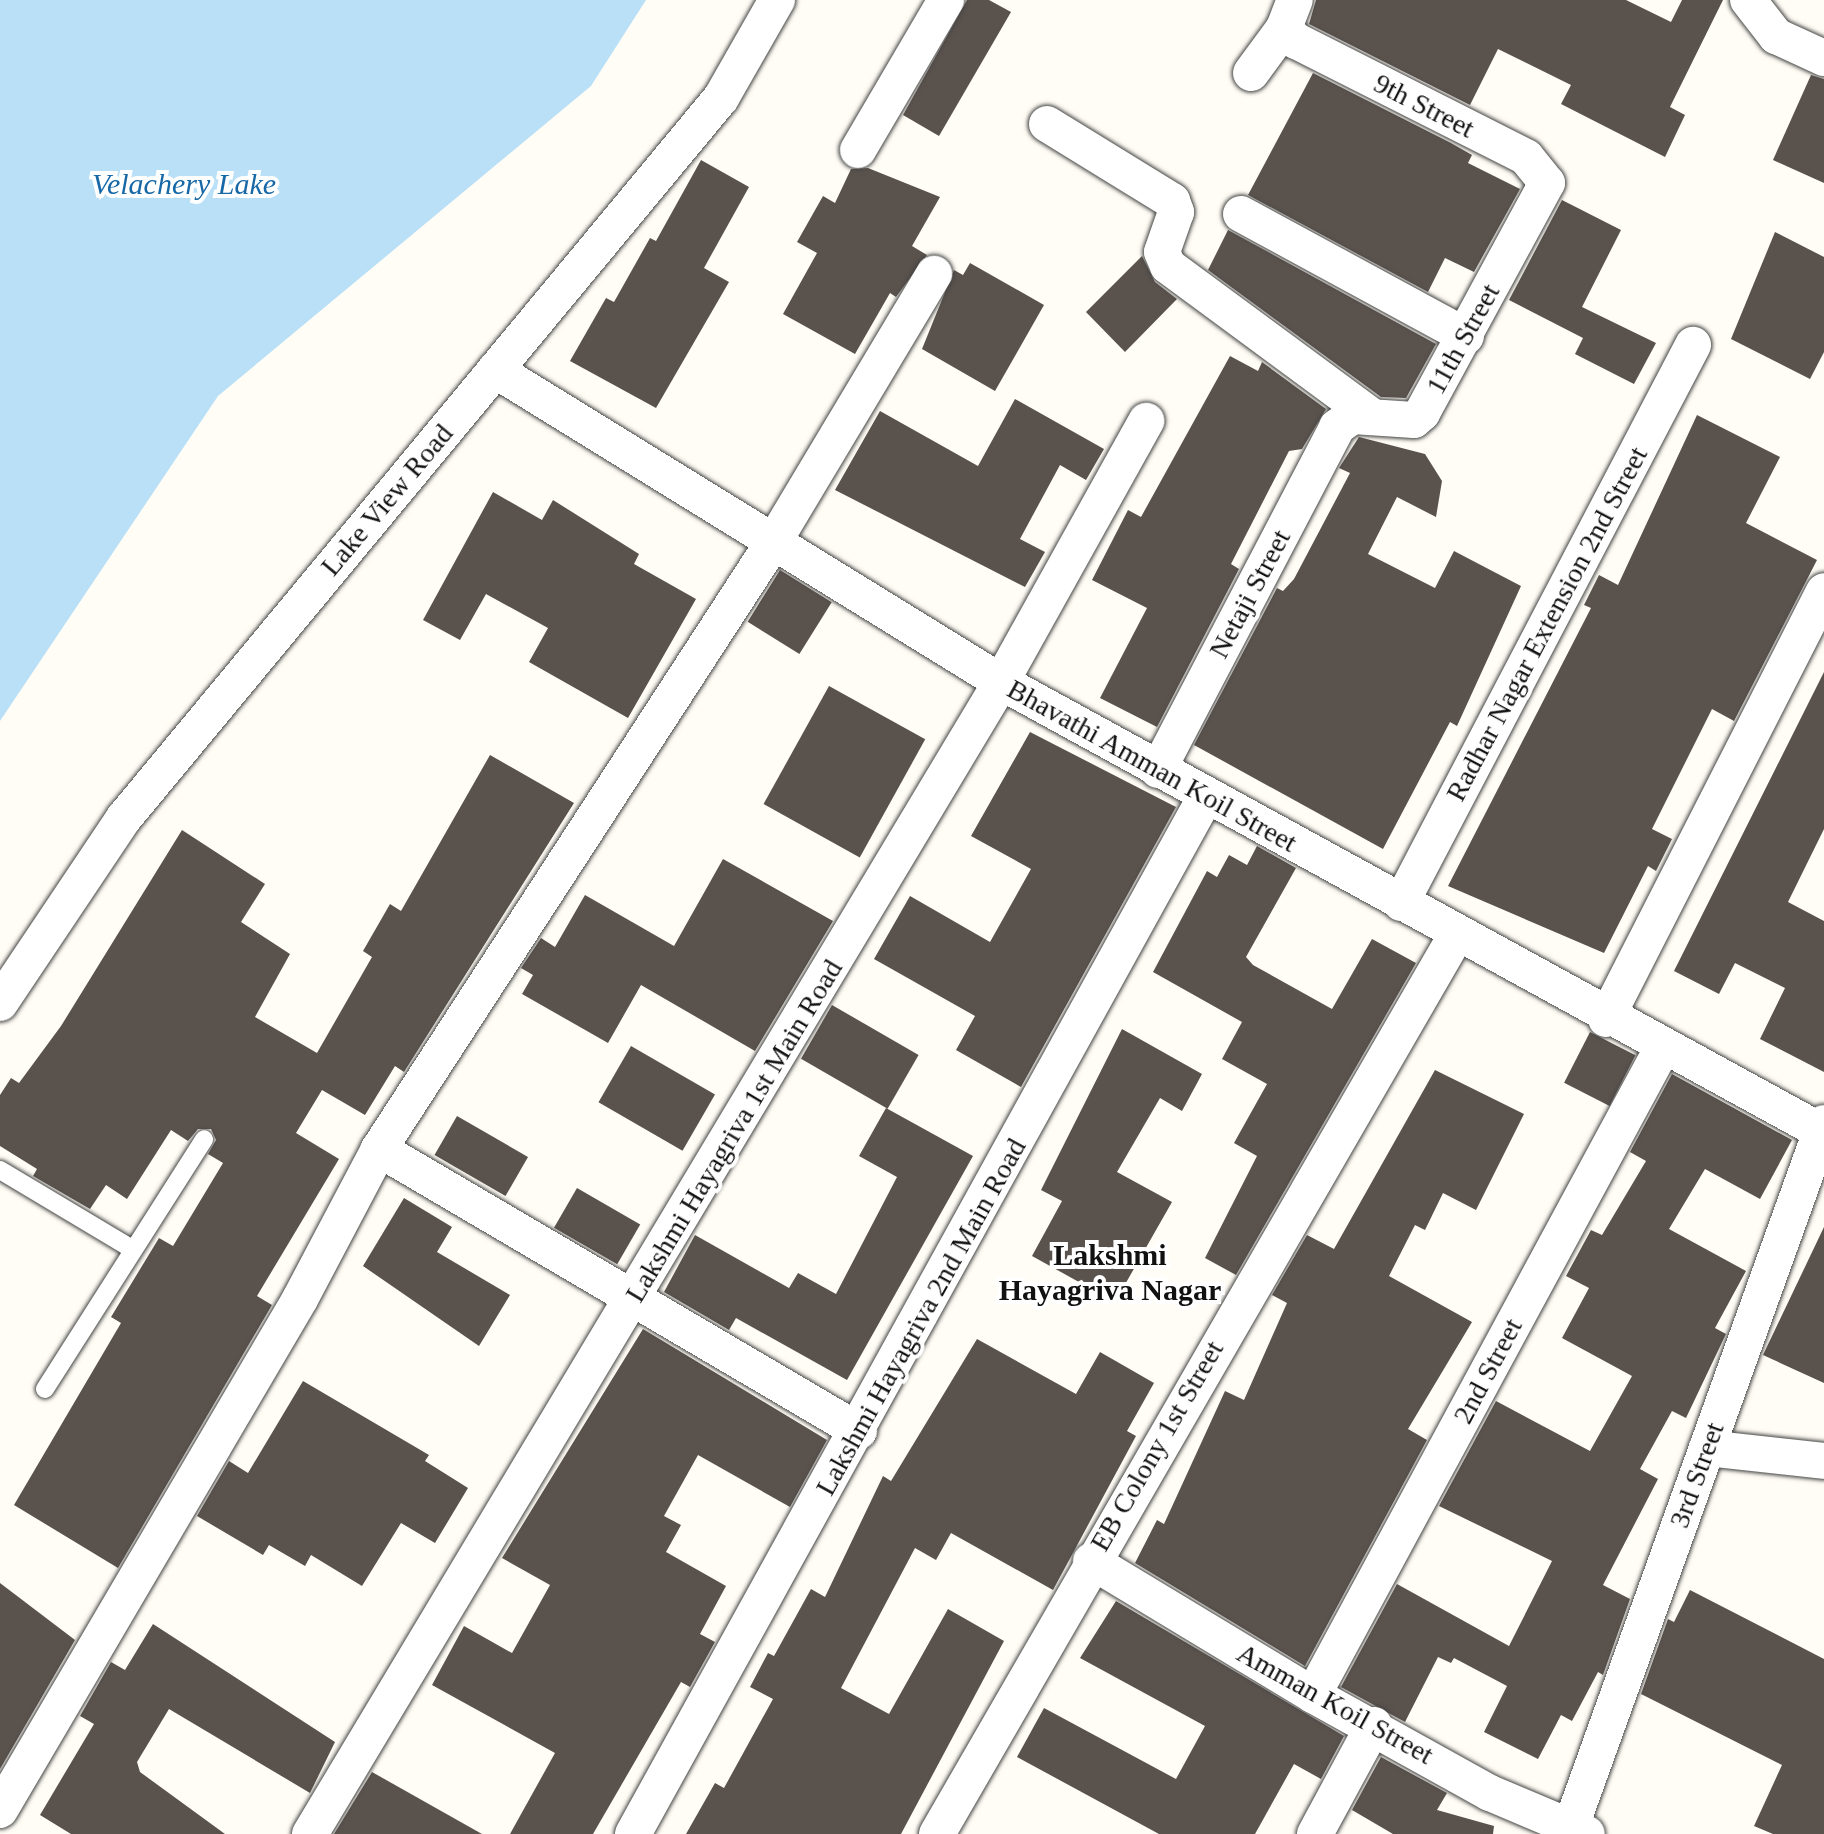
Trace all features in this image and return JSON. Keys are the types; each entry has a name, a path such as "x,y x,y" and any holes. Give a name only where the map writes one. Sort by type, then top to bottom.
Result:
{"street":[{"name":"Lake View Road","path":"0,1003 124,818 721,98 777,0"},
{"path":"858,150 946,0"},
{"path":"1748,0 1776,36 1824,58"},
{"path":"1251,73 1290,14"},
{"name":"9th Street","path":"1290,14 1296,41 1532,162 1545,172 1543,194"},
{"path":"1047,124 1172,201 1176,212 1162,252 1168,266 1357,417"},
{"name":"11th Street","path":"1357,417 1414,420 1466,336 1543,194"},
{"path":"1241,214 1466,336"},
{"path":"0,1810 300,1299 379,1149 776,538 934,274"},
{"name":"Radhar Nagar Extension 2nd Street","path":"1401,903 1693,345"},
{"name":"Bhavathi Amman Koil Street","path":"495,370 776,538 1001,682 1205,798 1401,903 1455,937 1606,1019 1823,1129"},
{"name":"Netaji Street","path":"1158,770 1357,417"},
{"name":"Lakshmi Hayagriva 1st Main Road","path":"310,1834 633,1301 1001,682 1146,421"},
{"path":"1606,1019 1824,591"},
{"name":"Lakshmi Hayagriva 2nd Main Road","path":"633,1834 859,1431 1205,798"},
{"name":"EB Colony 1st Street","path":"937,1834 1091,1561 1455,937"},
{"name":"2nd Street","path":"1313,1695 1663,1047"},
{"name":"3rd Street","path":"1579,1830 1707,1448 1823,1129"},
{"path":"379,1149 859,1431"},
{"path":"1707,1448 1824,1461"},
{"name":"Amman Koil Street","path":"1091,1561 1313,1695 1374,1725 1490,1793 1579,1830"},
{"path":"1315,1834 1374,1725"}],"lane":[{"path":"45,1389 204,1139"},
{"path":"0,1170 132,1249"}],"water":[{"name":"Velachery Lake","path":"0,0 646,0 591,86 218,396 0,721"}],"building":[{"path":"967,0 989,0 1011,12 939,136 903,115"},
{"path":"1316,0 1626,0 1671,22 1682,0 1723,0 1670,107 1685,115 1665,157 1561,104 1571,85 1498,49 1470,105 1309,24"},
{"path":"1313,73 1451,143 1472,155 1468,163 1520,189 1474,272 1445,258 1428,292 1248,195"},
{"path":"1811,75 1824,79 1824,183 1773,160"},
{"path":"701,160 749,187 704,268 729,282 656,408 570,361 606,298 614,302 650,238 656,241"},
{"path":"868,168 940,197 912,246 927,255 896,297 890,293 855,354 783,314 817,253 797,242 823,196 835,203 851,169"},
{"path":"1562,200 1621,230 1582,307 1656,343 1634,384 1575,354 1583,338 1509,300"},
{"path":"1228,230 1436,344 1406,398 1381,397 1208,270"},
{"path":"1775,232 1824,257 1824,352 1810,379 1731,339"},
{"path":"1142,256 1155,282 1177,299 1125,352 1086,312"},
{"path":"970,263 1044,305 995,391 922,349 954,270 963,275"},
{"path":"1230,356 1258,371 1262,362 1326,409 1302,449 1289,451 1231,564 1239,569 1157,727 1100,698 1147,608 1092,580 1128,510 1141,517"},
{"path":"1015,399 1104,449 1086,480 1060,465 1020,539 1045,552 1025,587 835,490 880,411 978,466"},
{"path":"1697,415 1780,457 1746,523 1817,560 1734,721 1712,709 1652,829 1672,839 1656,871 1648,866 1604,953 1448,886 1591,608 1584,605 1599,575 1618,585"},
{"path":"1359,437 1425,454 1442,481 1436,517 1397,497 1368,554 1435,588 1454,551 1521,586 1457,726 1450,722 1383,849 1194,745 1277,588 1283,591 1294,579 1350,473 1339,468"},
{"path":"493,492 542,520 553,500 639,554 634,564 696,599 628,718 529,662 548,628 486,594 460,640 423,620"},
{"path":"780,570 832,602 799,654 748,622"},
{"path":"1824,672 1824,829 1788,902 1824,921 1824,1072 1760,1039 1785,988 1735,963 1719,994 1674,971"},
{"path":"829,686 925,739 860,857 764,804"},
{"path":"1030,732 1176,807 1021,1087 956,1050 975,1016 874,959 910,896 990,942 1031,869 971,836"},
{"path":"490,755 574,803 404,1072 395,1066 365,1115 322,1090 296,1133 339,1159 257,1296 272,1305 118,1568 14,1505 121,1323 111,1317 159,1238 173,1246 223,1163 208,1154 216,1140 211,1129 198,1129 188,1141 171,1130 127,1199 106,1185 90,1209 33,1176 37,1169 0,1146 0,1095 11,1078 19,1083 61,1026 182,830 265,884 241,922 290,954 255,1017 317,1053 372,957 363,951 390,904 401,911"},
{"path":"1257,846 1296,868 1246,957 1253,965 1332,1009 1372,939 1416,963 1236,1275 1205,1258 1257,1156 1234,1143 1267,1084 1222,1059 1242,1022 1153,972 1207,871 1217,877 1229,855 1247,865"},
{"path":"723,859 833,921 755,1051 641,985 608,1043 522,994 533,975 521,968 541,938 555,947 585,895 674,946"},
{"path":"832,1005 919,1055 888,1109 801,1059"},
{"path":"1122,1029 1202,1074 1182,1111 1160,1098 1117,1172 1172,1202 1115,1302 1032,1256 1062,1201 1041,1190"},
{"path":"1590,1032 1635,1055 1610,1106 1564,1083"},
{"path":"631,1046 715,1094 683,1151 598,1102"},
{"path":"1435,1070 1524,1114 1476,1210 1443,1193 1425,1230 1415,1225 1389,1276 1472,1322 1408,1429 1427,1440 1305,1666 1135,1563 1157,1520 1164,1524 1225,1391 1244,1400 1287,1303 1272,1295 1307,1235 1334,1249"},
{"path":"1672,1074 1792,1140 1760,1199 1705,1169 1669,1229 1746,1271 1715,1328 1726,1334 1686,1418 1672,1411 1640,1469 1658,1479 1603,1585 1630,1599 1603,1675 1598,1672 1572,1721 1561,1715 1538,1759 1484,1732 1507,1686 1454,1658 1451,1663 1438,1657 1405,1722 1341,1687 1397,1584 1509,1646 1552,1561 1439,1506 1496,1401 1590,1451 1632,1376 1562,1338 1589,1288 1566,1276 1591,1230 1602,1235 1646,1161 1630,1152"},
{"path":"886,1108 973,1156 847,1380 736,1318 729,1330 664,1292 695,1235 789,1288 798,1273 836,1294 897,1177 859,1156"},
{"path":"457,1116 528,1157 506,1196 435,1155"},
{"path":"577,1188 640,1224 617,1264 554,1228"},
{"path":"404,1198 452,1227 437,1252 510,1295 479,1346 363,1266"},
{"path":"1824,1227 1824,1383 1763,1355"},
{"path":"643,1329 827,1440 790,1507 698,1455 664,1516 681,1525 666,1552 726,1586 700,1634 715,1642 690,1687 681,1682 593,1834 510,1834 555,1753 432,1685 464,1626 512,1653 550,1585 502,1558"},
{"path":"977,1339 1076,1394 1100,1352 1154,1383 1127,1431 1136,1436 1053,1590 951,1533 936,1560 915,1548 841,1688 889,1714 948,1609 1004,1641 901,1834 686,1834 715,1783 724,1788 773,1699 750,1687 768,1653 774,1656 811,1589 825,1597 883,1476 891,1481"},
{"path":"303,1381 429,1455 425,1461 468,1488 435,1543 401,1523 362,1586 311,1555 305,1566 269,1545 263,1555 197,1516 229,1461 248,1473"},
{"path":"0,1583 75,1640 0,1769"},
{"path":"1690,1590 1824,1659 1824,1834 1773,1834 1754,1826 1782,1765 1641,1694 1668,1619 1674,1622"},
{"path":"1116,1601 1344,1736 1321,1779 1294,1764 1255,1834 1159,1834 1017,1757 1044,1708 1176,1779 1205,1726 1080,1658"},
{"path":"153,1624 335,1742 310,1793 169,1709 137,1762 140,1772 225,1834 71,1834 40,1815 94,1724 80,1716 111,1662 125,1670"},
{"path":"1381,1757 1447,1793 1437,1810 1494,1826 1493,1834 1393,1834 1352,1810"},
{"path":"372,1772 482,1834 334,1834"}],"district":[{"name":"Lakshmi Hayagriva Nagar","path":"1110,1272"}]}
